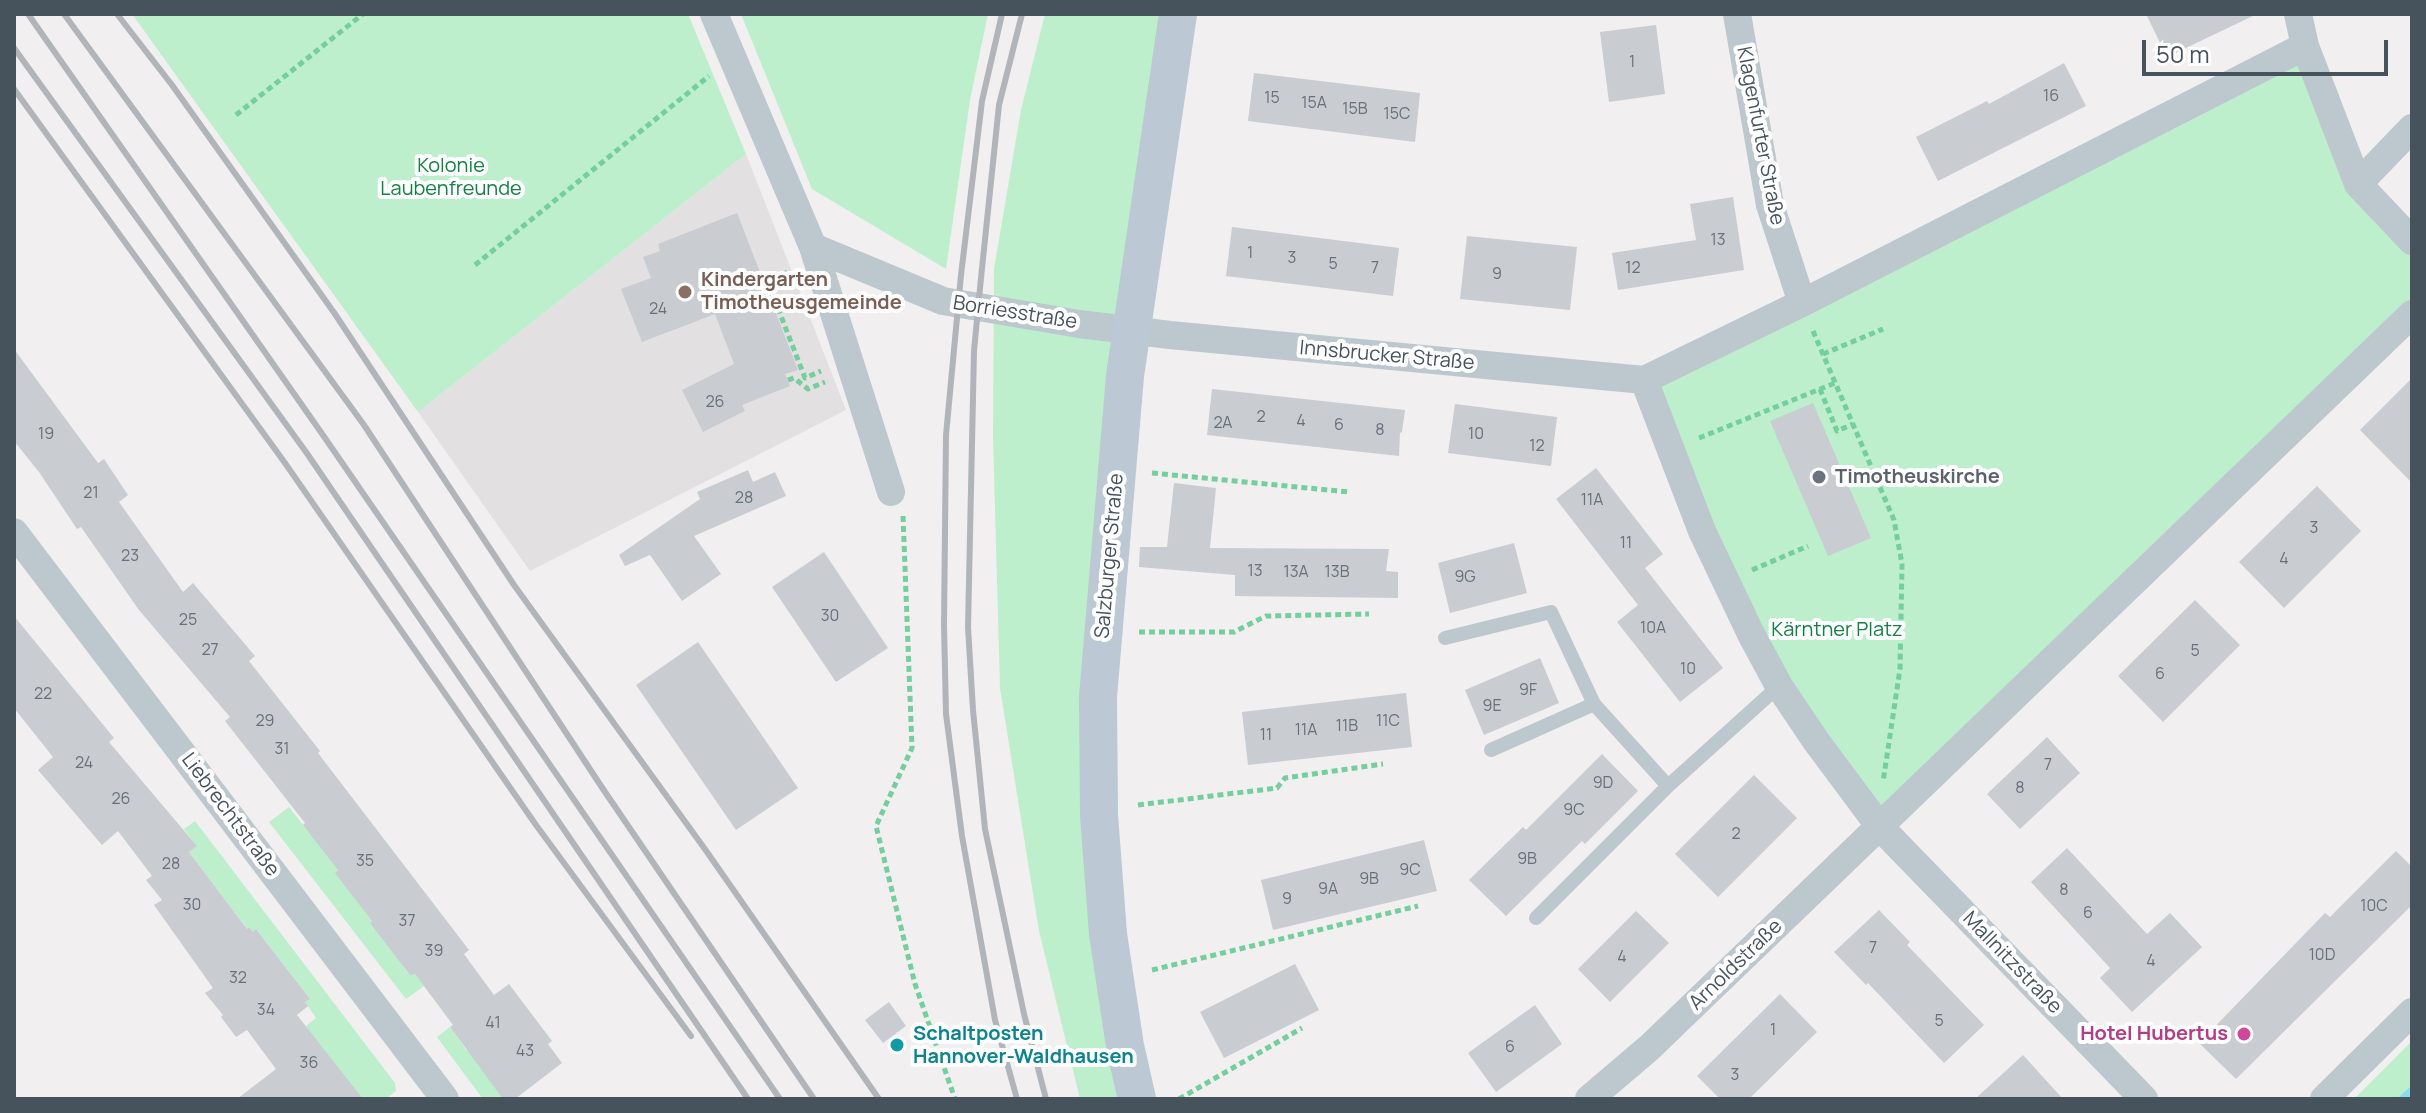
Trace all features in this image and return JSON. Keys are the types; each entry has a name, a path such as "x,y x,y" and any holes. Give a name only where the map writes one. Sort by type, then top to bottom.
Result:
{"street":[{"path":"714,14 813,247 891,492"},
{"name":"Salzburger Straße","path":"1137,1099 1125,1046 1108,934 1099,815 1098,711 1131,331 1178,14"},
{"name":"Klagenfurter Straße","path":"1737,14 1770,205 1802,303"},
{"path":"2298,14 2305,46 2358,184 2412,241"},
{"path":"2305,46 1802,303 1644,380 1702,531 1779,686 1880,827 2412,314"},
{"path":"2358,184 2412,128"},
{"name":"Borriesstraße","path":"813,247 943,301 1131,331"},
{"name":"Innsbrucker Straße","path":"1131,331 1644,380"},
{"name":"Liebrechtstraße","path":"14,532 441,1098"},
{"name":"Arnoldstraße","path":"1589,1099 1650,1047 1880,827"},
{"name":"Mallnitzstraße","path":"1880,827 2144,1099"},
{"path":"2324,1099 2412,1012"}],"lane":[{"path":"1445,638 1551,612 1594,704 1668,786"},
{"path":"1536,918 1668,786 1779,686"},
{"path":"1491,750 1594,704"}],"path":[{"path":"236,115 363,14"},
{"path":"475,265 732,58"},
{"path":"783,274 765,281 805,378 826,369"},
{"path":"1802,303 1894,520 1902,564 1900,669 1882,785"},
{"path":"1823,354 1883,329"},
{"path":"788,380 794,378 808,389"},
{"path":"1689,442 1835,383"},
{"path":"1820,389 1837,431 1853,424"},
{"path":"1152,473 1349,492"},
{"path":"891,492 905,520 912,748 876,826 915,984 955,1099"},
{"path":"1747,572 1808,546"},
{"path":"1139,632 1234,632 1266,616 1369,614"},
{"path":"1138,805 1277,788 1285,778 1383,764"},
{"path":"1152,970 1418,906"},
{"path":"1179,1099 1302,1028"}],"shaded area":[{"name":"Kindergarten Timotheusgemeinde","path":"746,154 846,410 530,571 418,412"}],"green space":[{"name":"Kolonie Laubenfreunde","path":"132,14 688,14 746,154 418,412"},
{"path":"741,14 988,14 970,100 946,269 812,189"},
{"path":"1045,14 1178,14 1098,697 1137,1099 1080,1099 1039,931 1000,688 993,437 994,269 1021,110"},
{"name":"Kärntner Platz","path":"2305,46 2358,184 2412,241 2412,314 1880,827 1816,741 1644,380"},
{"path":"289,807 311,835 315,833 372,921 370,923 404,959 403,966 409,974 415,974 424,986 406,999 269,822"},
{"path":"195,821 395,1083 396,1091 386,1099 342,1099 306,1026 316,1018 305,1002 310,999 257,930 247,929 189,852 196,846 184,829"},
{"path":"450,1027 467,1051 474,1047 503,1099 483,1099 437,1037"},
{"path":"2412,1041 2412,1099 2354,1099"}],"building":[{"path":"2146,14 2257,14 2167,57"},
{"path":"1656,25 1665,94 1609,102 1600,32"},
{"path":"2064,63 2086,106 1938,181 1916,137 1987,101 1989,104"},
{"path":"1254,73 1420,93 1415,142 1248,121"},
{"path":"1733,197 1744,270 1618,290 1612,253 1696,240 1690,204"},
{"path":"737,213 798,370 785,374 790,386 742,405 745,411 703,432 682,390 734,364 715,314 642,342 621,289 651,278 643,257 660,251 658,244"},
{"path":"1232,227 1399,248 1393,296 1226,276"},
{"path":"1467,236 1577,247 1570,310 1460,299"},
{"path":"14,349 98,463 104,459 128,495 119,502 183,592 193,583 255,656 249,661 469,950 464,954 494,995 509,984 552,1041 548,1044 562,1063 515,1099 503,1099 415,974 410,975 370,923 372,921 335,873 338,870 303,825 305,823 225,721 230,717 139,610 81,527 77,529 14,441"},
{"path":"2412,378 2412,483 2360,430"},
{"path":"1212,389 1405,410 1399,456 1207,435"},
{"name":"Timotheuskirche","path":"1813,403 1871,538 1828,556 1770,421"},
{"path":"1455,404 1557,417 1551,466 1448,453"},
{"path":"1596,468 1663,554 1645,568 1723,668 1680,702 1617,622 1638,605 1556,499"},
{"path":"748,470 753,482 775,472 786,496 694,536 721,574 682,601 650,555 625,566 619,555 700,499 697,492"},
{"path":"1174,483 1216,488 1210,548 1389,549 1386,571 1398,572 1398,598 1235,596 1235,575 1139,567 1140,547 1167,547"},
{"path":"2317,486 2361,531 2284,608 2239,562"},
{"path":"1514,543 1527,593 1450,613 1438,563"},
{"path":"824,552 888,648 836,682 772,587"},
{"path":"2195,600 2240,645 2163,722 2118,676"},
{"path":"14,616 114,738 109,742 197,846 189,852 247,929 249,927 253,932 256,929 310,999 305,1002 308,1006 297,1015 363,1099 237,1099 276,1069 247,1030 236,1037 205,993 213,988 154,905 162,900 146,880 152,876 118,831 102,845 38,770 53,757 14,708"},
{"path":"698,642 798,788 736,830 636,685"},
{"path":"1540,658 1559,703 1484,735 1465,690"},
{"path":"1406,693 1412,747 1248,765 1242,712"},
{"path":"2047,737 2080,773 2020,829 1987,794"},
{"path":"1602,754 1638,791 1506,916 1469,880 1523,827 1526,830"},
{"path":"1754,775 1797,818 1718,897 1675,854"},
{"path":"1424,840 1437,891 1273,930 1261,880"},
{"path":"2067,848 2147,934 2170,913 2202,947 2132,1012 2100,978 2110,968 2031,882"},
{"path":"2396,851 2412,867 2412,905 2236,1079 2199,1043 2325,913 2330,917"},
{"path":"1879,910 1910,942 1907,945 1984,1025 1944,1063 1834,952"},
{"path":"1636,911 1669,943 1610,1002 1578,969"},
{"path":"1295,964 1319,1010 1224,1058 1200,1012"},
{"path":"1780,994 1817,1032 1749,1099 1720,1099 1697,1076"},
{"path":"889,1002 906,1026 883,1043 865,1020"},
{"path":"1535,1005 1562,1044 1496,1092 1468,1053"},
{"path":"2023,1055 2063,1099 1975,1099"}],"waterway":[{"path":"2404,1099 2412,1092"}],"railway":[{"path":"28,14 325,438 780,1099"},
{"path":"64,14 364,425 603,789 814,1099"},
{"path":"117,14 172,85 335,314 514,585 707,852 879,1099"},
{"path":"1002,14 982,101 961,275 946,435 944,625 946,714 962,836 995,1020 1017,1099"},
{"path":"1022,14 999,105 974,351 968,627 985,829 1024,1014 1046,1099"},
{"path":"14,48 306,452 748,1099"},
{"path":"14,89 285,463 536,825 691,1036"}],"place":[{"name":"Kindergarten Timotheusgemeinde","path":"685,292"},
{"name":"Timotheuskirche","path":"1819,477"},
{"name":"Hotel Hubertus","path":"2244,1034"},
{"name":"Schaltposten Hannover-Waldhausen","path":"897,1045"}]}
